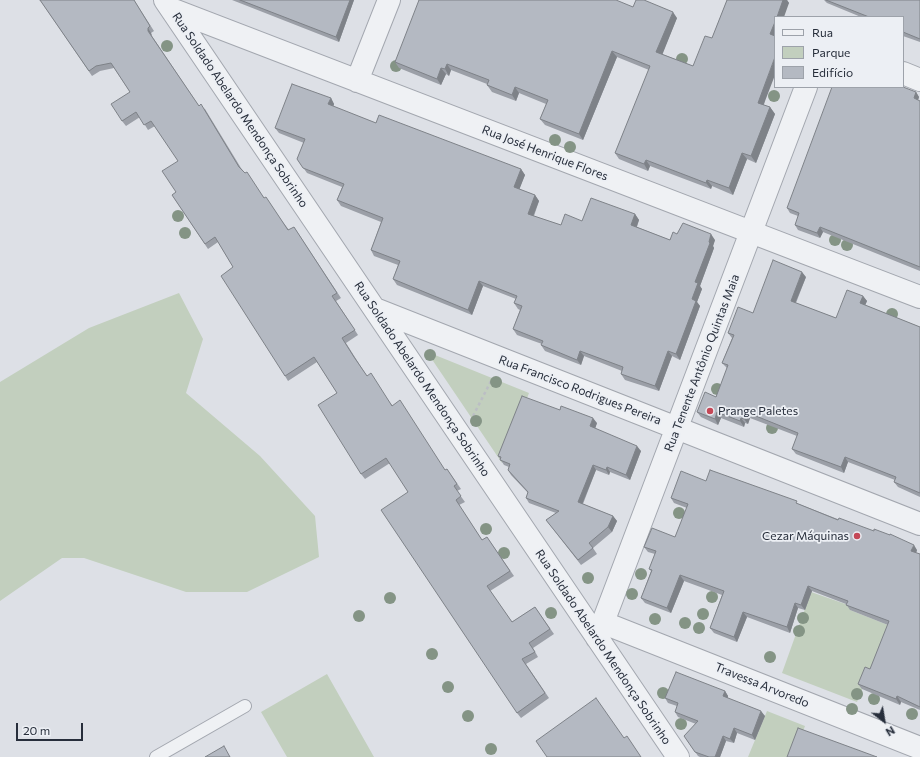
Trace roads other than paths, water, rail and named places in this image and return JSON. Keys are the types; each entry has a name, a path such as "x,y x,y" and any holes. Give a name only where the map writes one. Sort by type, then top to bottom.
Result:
{"street":[{"path":"357,81 389,0"},
{"name":"Rua José Henrique Flores","path":"168,4 357,81 920,297"},
{"name":"Rua Soldado Abelardo Mendonça Sobrinho","path":"168,4 375,309 600,630 678,757"},
{"path":"904,73 920,80"},
{"name":"Rua Tenente Antônio Quintas Maia","path":"600,630 806,88"},
{"name":"Rua Francisco Rodrigues Pereira","path":"375,309 920,524"},
{"name":"Travessa Arvoredo","path":"600,630 920,748"}],"lane":[{"path":"156,757 245,706"}],"place":[{"name":"Prange Paletes","path":"710,411"},
{"name":"Cezar Máquinas","path":"857,536"}]}
